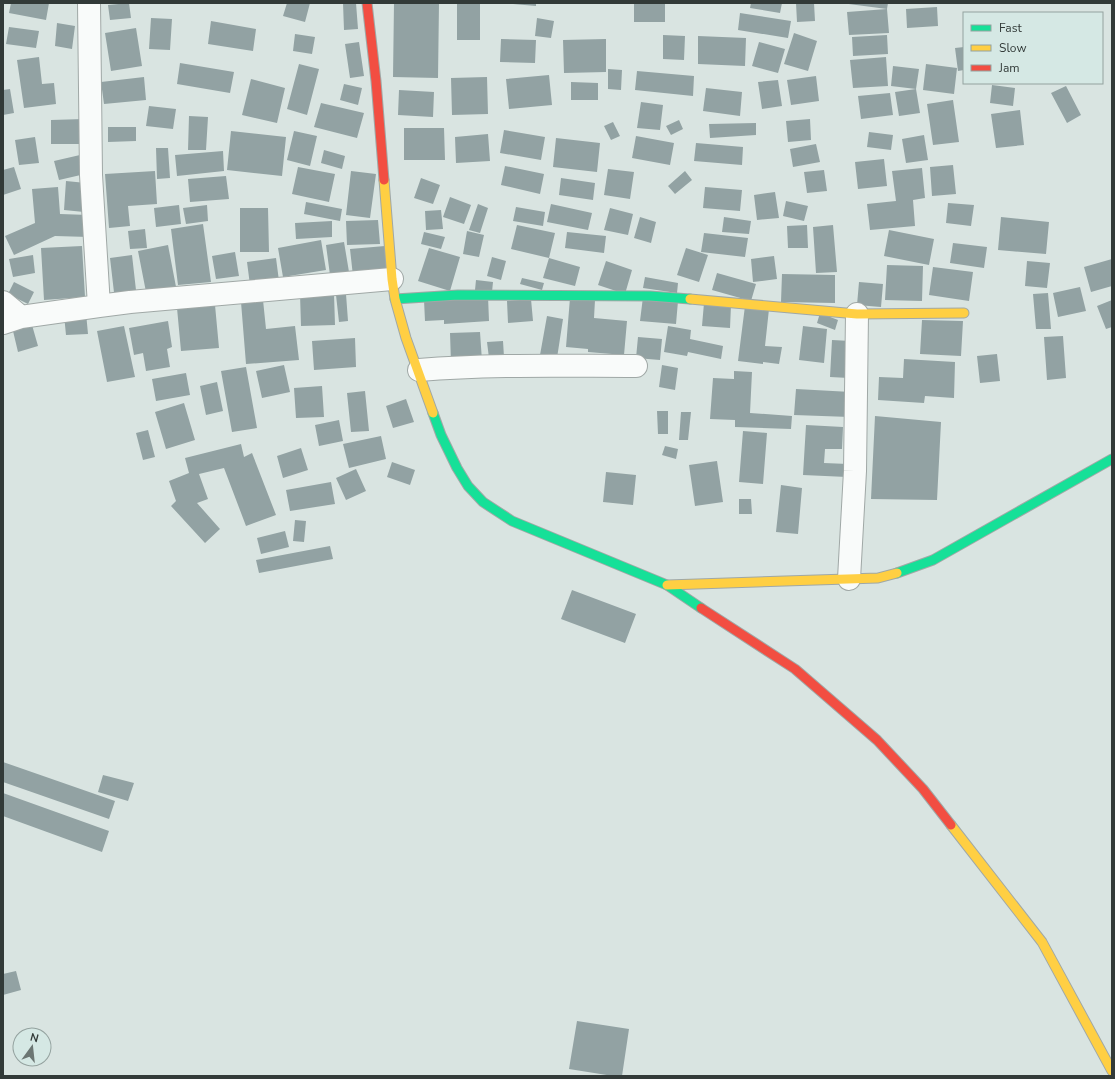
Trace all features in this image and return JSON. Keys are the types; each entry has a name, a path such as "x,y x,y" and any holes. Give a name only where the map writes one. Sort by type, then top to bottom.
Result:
{"street":[{"path":"89,3 91,175 99,306"},
{"path":"367,3 376,81 394,289 406,338 419,370 441,435 456,468 468,486 483,502 512,521 667,585 795,669 877,740 923,789 1042,942 1112,1071"},
{"path":"3,302 12,320 130,302 394,289 458,295 650,296 857,314 964,313"},
{"path":"849,579 855,471 857,314"},
{"path":"419,370 459,367 509,366 636,366"},
{"path":"667,585 878,578 905,571 933,560 1112,459"}],"building":[{"path":"11,3 49,3 46,20 9,13"},
{"path":"129,3 131,18 110,20 108,5"},
{"path":"287,3 310,3 305,22 283,16"},
{"path":"343,3 356,3 358,29 344,30"},
{"path":"394,3 439,3 438,78 393,77"},
{"path":"457,3 480,3 480,40 457,40"},
{"path":"536,3 536,6 513,4"},
{"path":"634,3 665,3 665,22 634,22"},
{"path":"751,3 782,3 780,13 750,8"},
{"path":"796,3 814,3 815,21 797,22"},
{"path":"841,3 888,3 887,9"},
{"path":"937,7 938,26 907,28 906,9"},
{"path":"887,9 889,33 849,35 847,12"},
{"path":"740,13 791,21 788,38 738,30"},
{"path":"151,18 172,19 170,50 149,49"},
{"path":"537,18 554,21 551,38 535,36"},
{"path":"211,21 256,29 253,51 208,44"},
{"path":"57,23 75,26 72,49 55,46"},
{"path":"9,27 39,31 36,48 6,44"},
{"path":"136,28 142,66 111,71 105,33"},
{"path":"794,33 817,41 808,71 784,64"},
{"path":"295,34 315,37 312,54 293,51"},
{"path":"663,35 685,36 684,60 663,59"},
{"path":"887,35 888,54 853,56 852,37"},
{"path":"698,36 746,38 745,66 698,64"},
{"path":"501,39 536,40 535,63 500,62"},
{"path":"606,39 606,72 564,73 563,40"},
{"path":"359,42 364,76 350,78 345,44"},
{"path":"759,42 785,49 778,73 752,66"},
{"path":"963,47 963,70 958,71 955,48"},
{"path":"39,57 42,84 54,83 56,104 24,108 17,60"},
{"path":"886,57 888,86 853,88 850,60"},
{"path":"180,63 234,72 230,93 177,84"},
{"path":"299,64 319,69 307,115 287,109"},
{"path":"926,64 957,68 954,94 923,90"},
{"path":"893,66 919,69 916,89 891,86"},
{"path":"608,69 622,70 621,90 608,89"},
{"path":"637,71 694,76 693,96 635,90"},
{"path":"549,75 552,105 509,109 506,79"},
{"path":"816,76 819,101 791,105 787,80"},
{"path":"144,77 146,100 104,104 101,82"},
{"path":"487,77 488,114 452,115 451,78"},
{"path":"251,79 285,88 277,123 242,115"},
{"path":"778,80 782,106 762,109 758,82"},
{"path":"571,82 598,83 598,100 571,100"},
{"path":"344,84 362,88 358,105 340,100"},
{"path":"992,85 1015,88 1013,106 990,103"},
{"path":"1066,86 1081,115 1067,123 1051,93"},
{"path":"706,88 742,92 740,116 703,111"},
{"path":"10,89 14,113 3,115 3,90"},
{"path":"916,89 920,113 899,116 895,92"},
{"path":"399,90 434,92 433,117 398,115"},
{"path":"890,93 893,115 861,119 858,96"},
{"path":"953,100 959,142 933,145 927,104"},
{"path":"641,102 663,105 660,130 637,128"},
{"path":"321,103 364,113 357,138 314,127"},
{"path":"149,106 176,109 173,129 146,126"},
{"path":"1020,110 1024,145 996,148 991,114"},
{"path":"189,116 208,117 206,150 188,150"},
{"path":"84,119 84,144 51,144 51,120"},
{"path":"810,119 811,140 788,142 786,121"},
{"path":"679,120 683,129 671,135 666,126"},
{"path":"613,122 620,136 611,140 604,126"},
{"path":"756,123 756,135 710,138 709,124"},
{"path":"108,127 136,127 136,141 108,142"},
{"path":"404,128 444,128 445,160 404,160"},
{"path":"504,130 545,137 541,160 500,153"},
{"path":"231,131 286,137 282,176 227,170"},
{"path":"294,131 317,136 310,166 287,160"},
{"path":"869,132 893,135 891,150 867,147"},
{"path":"488,134 490,161 456,163 455,137"},
{"path":"924,135 928,160 906,163 902,139"},
{"path":"636,136 674,143 670,165 632,158"},
{"path":"35,137 39,163 19,165 15,140"},
{"path":"556,138 600,143 597,172 553,167"},
{"path":"696,143 743,147 742,165 694,161"},
{"path":"816,144 820,162 793,167 790,149"},
{"path":"156,148 168,148 170,178 157,179"},
{"path":"324,150 345,156 342,169 321,163"},
{"path":"223,151 224,171 177,176 175,155"},
{"path":"80,155 85,174 59,180 54,161"},
{"path":"884,159 887,186 858,189 855,162"},
{"path":"953,165 956,194 932,196 930,167"},
{"path":"505,166 544,174 540,194 501,185"},
{"path":"14,167 21,189 3,195 3,170"},
{"path":"298,167 335,174 329,202 292,194"},
{"path":"922,168 925,198 913,200 915,226 870,230 867,204 896,201 892,171"},
{"path":"608,169 634,172 630,199 604,195"},
{"path":"824,170 827,191 807,193 804,172"},
{"path":"155,171 157,204 128,206 130,226 109,228 105,174"},
{"path":"351,171 376,174 370,218 346,215"},
{"path":"685,171 692,180 675,194 668,186"},
{"path":"226,176 229,199 190,202 188,179"},
{"path":"421,178 440,185 433,204 414,198"},
{"path":"561,178 595,183 593,200 559,195"},
{"path":"66,181 86,183 84,212 64,210"},
{"path":"58,187 60,214 89,215 89,237 55,236 14,255 5,236 35,223 32,189"},
{"path":"705,187 742,190 740,211 703,208"},
{"path":"775,192 779,218 757,220 754,195"},
{"path":"450,197 471,205 464,224 443,217"},
{"path":"786,201 808,206 804,221 783,216"},
{"path":"306,202 342,209 340,221 304,214"},
{"path":"948,203 974,205 971,226 946,223"},
{"path":"478,204 488,208 480,233 469,230"},
{"path":"551,204 592,213 588,230 547,222"},
{"path":"179,205 181,224 156,227 154,208"},
{"path":"207,205 208,221 186,224 183,208"},
{"path":"516,207 545,212 543,226 513,221"},
{"path":"240,208 268,208 269,252 240,252"},
{"path":"610,208 633,214 628,235 604,230"},
{"path":"441,210 443,229 426,230 425,211"},
{"path":"640,217 656,222 651,243 634,238"},
{"path":"724,217 751,221 749,234 722,232"},
{"path":"1001,217 1049,222 1046,254 998,250"},
{"path":"378,220 380,244 347,245 346,221"},
{"path":"332,221 332,237 296,239 295,223"},
{"path":"203,224 211,282 178,285 171,229"},
{"path":"517,225 555,233 549,258 511,249"},
{"path":"807,225 808,248 788,248 787,226"},
{"path":"833,225 837,272 816,273 813,227"},
{"path":"145,229 147,248 130,249 128,231"},
{"path":"889,230 934,239 929,265 884,256"},
{"path":"467,231 484,235 479,257 463,254"},
{"path":"424,232 445,237 441,249 421,244"},
{"path":"567,232 606,236 604,253 565,248"},
{"path":"704,233 748,238 745,257 701,252"},
{"path":"321,240 326,270 283,277 278,248"},
{"path":"344,242 349,272 330,275 326,245"},
{"path":"953,243 987,247 984,268 950,263"},
{"path":"168,245 177,292 147,297 138,251"},
{"path":"82,246 85,297 44,300 41,248"},
{"path":"385,246 388,272 353,276 350,249"},
{"path":"429,248 460,257 450,291 418,281"},
{"path":"686,248 708,255 699,282 677,275"},
{"path":"235,252 239,276 216,279 212,256"},
{"path":"33,255 35,273 13,277 9,259"},
{"path":"132,255 137,299 115,301 110,258"},
{"path":"774,256 777,279 753,282 751,259"},
{"path":"492,257 506,261 501,280 487,276"},
{"path":"276,258 279,281 250,285 247,262"},
{"path":"549,258 580,267 575,286 543,278"},
{"path":"1112,259 1112,286 1091,292 1084,267"},
{"path":"606,261 632,270 625,294 598,285"},
{"path":"1027,261 1050,263 1047,288 1025,286"},
{"path":"887,265 923,266 922,301 885,300"},
{"path":"933,267 973,272 969,301 929,295"},
{"path":"717,273 756,284 751,301 712,290"},
{"path":"782,274 835,275 835,303 781,302"},
{"path":"645,277 678,283 677,293 643,288"},
{"path":"522,278 544,283 542,290 520,284"},
{"path":"476,280 493,282 492,292 475,290"},
{"path":"14,282 34,292 28,304 8,294"},
{"path":"859,282 883,284 881,307 857,305"},
{"path":"1080,287 1086,311 1058,317 1053,293"},
{"path":"1048,293 1051,329 1036,329 1033,294"},
{"path":"300,294 334,294 335,325 301,326"},
{"path":"346,294 348,321 339,322 336,295"},
{"path":"488,296 489,321 444,324 444,320 425,321 424,300"},
{"path":"643,297 678,301 676,324 640,321"},
{"path":"570,298 595,300 594,318 627,321 624,355 588,352 588,349 566,347"},
{"path":"531,299 533,321 508,323 507,301"},
{"path":"263,300 266,329 295,326 299,360 246,364 241,302"},
{"path":"1112,300 1112,327 1106,329 1097,306"},
{"path":"704,303 731,305 730,328 702,326"},
{"path":"215,305 219,348 181,351 177,308"},
{"path":"745,306 769,309 765,346 782,347 779,364 738,361"},
{"path":"86,313 88,334 66,335 64,315"},
{"path":"820,313 838,320 835,330 817,323"},
{"path":"547,316 563,319 557,358 540,355"},
{"path":"922,320 963,321 961,356 920,354"},
{"path":"168,321 172,347 167,349 170,367 146,371 143,353 134,355 129,328"},
{"path":"32,325 38,346 18,352 13,331"},
{"path":"124,326 135,377 107,382 97,331"},
{"path":"668,326 691,330 690,339 723,346 721,359 688,352 687,356 664,352"},
{"path":"803,326 827,329 824,363 799,360"},
{"path":"480,332 482,361 451,363 450,333"},
{"path":"1063,336 1066,378 1047,380 1044,337"},
{"path":"638,337 662,339 660,360 636,358"},
{"path":"355,338 356,367 314,370 312,341"},
{"path":"832,340 851,341 849,378 830,377"},
{"path":"503,341 504,357 489,358 487,342"},
{"path":"997,354 1000,381 980,383 977,356"},
{"path":"904,359 955,362 954,398 925,396 924,403 878,400 879,377 903,378"},
{"path":"284,365 290,392 262,398 256,371"},
{"path":"662,365 678,368 675,390 659,387"},
{"path":"246,367 257,428 232,432 221,371"},
{"path":"734,371 752,372 750,413 792,416 791,429 735,427 735,420 710,419 713,378 734,379"},
{"path":"186,373 190,395 156,401 152,379"},
{"path":"217,382 223,411 206,415 200,386"},
{"path":"322,386 324,417 296,418 294,388"},
{"path":"796,389 851,392 850,417 794,415"},
{"path":"365,391 369,431 351,432 347,393"},
{"path":"406,399 414,422 393,428 386,406"},
{"path":"184,403 195,440 166,449 155,412"},
{"path":"657,411 668,411 668,434 658,434"},
{"path":"681,412 691,412 688,440 679,440"},
{"path":"875,416 941,422 937,500 871,499"},
{"path":"339,420 343,441 319,446 315,425"},
{"path":"806,425 843,427 842,449 825,449 824,463 848,464 847,477 803,475"},
{"path":"148,430 155,457 143,460 136,433"},
{"path":"743,431 767,433 763,484 739,482"},
{"path":"381,436 386,459 349,468 343,444"},
{"path":"241,444 244,457 252,453 276,515 246,526 224,468 199,474 208,499 197,503 220,529 205,543 171,506 176,501 169,481 189,473 185,458"},
{"path":"665,446 678,449 676,459 662,455"},
{"path":"301,448 308,470 283,478 277,456"},
{"path":"717,461 723,502 695,506 689,465"},
{"path":"392,462 415,470 410,485 387,477"},
{"path":"356,469 366,491 346,500 336,478"},
{"path":"606,472 636,475 633,505 603,502"},
{"path":"331,482 335,504 290,511 286,490"},
{"path":"781,485 802,488 798,534 776,532"},
{"path":"739,499 751,499 752,514 739,514"},
{"path":"295,520 306,521 304,542 293,541"},
{"path":"285,531 289,547 261,554 257,538"},
{"path":"330,546 333,559 259,573 256,560"},
{"path":"572,590 636,614 625,643 561,619"},
{"path":"3,762 115,801 109,819 3,782"},
{"path":"103,775 134,783 128,801 98,792"},
{"path":"3,793 109,831 102,852 3,816"},
{"path":"16,971 21,990 3,995 3,974"},
{"path":"577,1021 629,1029 622,1076 569,1069"}],"traffic: fast":[{"path":"395,299 458,295 650,296 690,299"},
{"path":"433,413 441,435 457,468 468,486 483,502 512,521 667,585 701,608"},
{"path":"897,573 933,560 1112,459"}],"traffic: slow":[{"path":"384,180 395,299 406,338 433,413"},
{"path":"690,299 857,314 964,313"},
{"path":"667,585 878,578 897,573"},
{"path":"951,825 1042,942 1112,1071"}],"traffic: jam":[{"path":"367,3 376,81 384,180"},
{"path":"701,608 795,669 877,740 923,789 951,825"}]}
